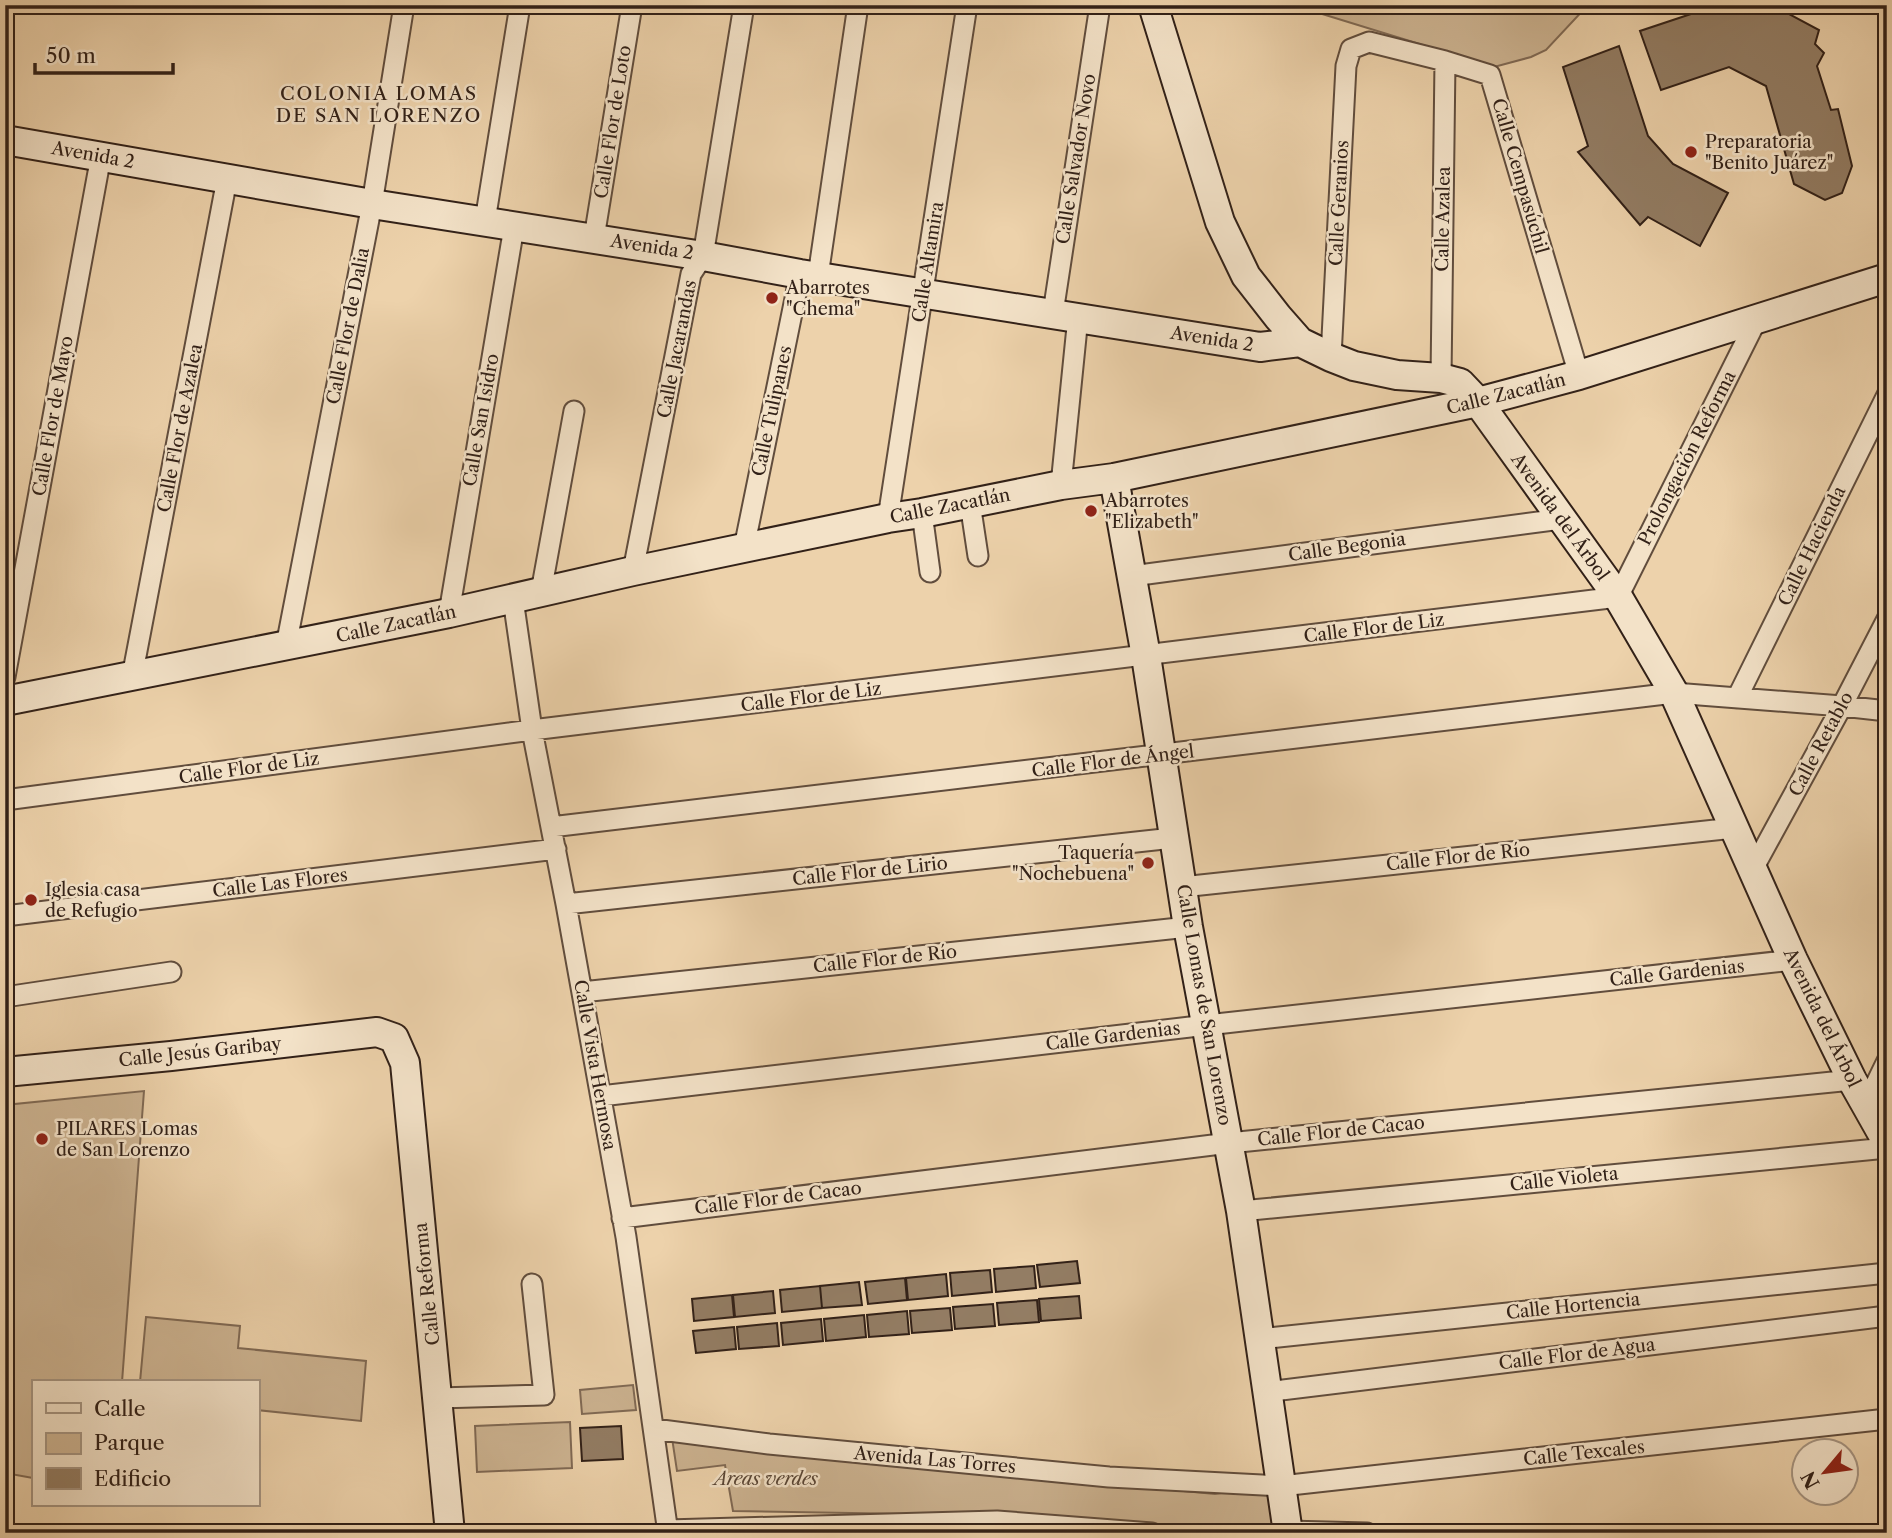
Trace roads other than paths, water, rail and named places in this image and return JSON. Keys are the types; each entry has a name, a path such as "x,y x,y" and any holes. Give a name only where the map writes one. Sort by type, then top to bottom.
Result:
{"street":[{"name":"Calle Flor de Dalia","path":"286,646 372,204 404,5"},
{"path":"485,221 520,5"},
{"name":"Calle Flor de Loto","path":"594,238 632,5"},
{"name":"Calle Jacarandas","path":"633,571 691,274 703,256 744,5"},
{"name":"Calle Tulipanes","path":"744,548 809,275 858,5"},
{"name":"Calle Altamira","path":"888,518 967,5"},
{"name":"Calle Salvador Novo","path":"1061,485 1066,315 1100,5"},
{"name":"Avenida del Árbol","path":"1153,5 1220,222 1246,276 1278,317 1300,342 1354,366 1460,383 1478,402 1618,597 1674,693 1793,960 1887,1142"},
{"name":"Calle Cempasúchil","path":"1351,49 1369,41 1490,75 1578,376"},
{"name":"Calle Geranios","path":"1331,357 1346,66 1351,49"},
{"name":"Calle Azalea","path":"1441,378 1446,61"},
{"name":"Avenida 2","path":"5,141 372,204 1260,347 1300,342"},
{"name":"Calle Flor de Mayo","path":"5,677 101,156"},
{"name":"Calle Flor de Azalea","path":"132,677 227,179"},
{"name":"Calle San Isidro","path":"449,613 514,227"},
{"name":"Calle Zacatlán","path":"5,701 449,613 633,571 888,518 1061,485 1114,478 1478,402 1578,376 1887,278"},
{"name":"Prolongación Reforma","path":"1618,597 1757,319"},
{"name":"Calle Hacienda","path":"1737,698 1887,395"},
{"path":"541,592 574,411"},
{"name":"Calle Lomas de San Lorenzo","path":"1114,478 1146,656 1188,927 1241,1211 1287,1532"},
{"path":"970,503 978,556"},
{"path":"922,513 930,572"},
{"name":"Calle Begonia","path":"1132,576 1561,519"},
{"name":"Calle Flor de Liz","path":"5,800 532,730 1618,597"},
{"name":"Calle Vista Hermosa","path":"513,599 532,730 622,1218 667,1531"},
{"name":"Calle Retablo","path":"1753,869 1887,619"},
{"name":"Calle Flor de Ángel","path":"551,827 1674,693 1887,711"},
{"name":"Calle Flor de Río","path":"1182,887 1734,828"},
{"name":"Calle Flor de Lirio","path":"566,904 1173,838"},
{"name":"Calle Las Flores","path":"5,916 556,849"},
{"name":"Calle Flor de Río","path":"582,992 1188,927"},
{"name":"Calle Gardenias","path":"601,1096 1793,960"},
{"path":"5,997 171,972"},
{"name":"Calle Jesús Garibay","path":"5,1072 377,1032 394,1038"},
{"name":"Calle Reforma","path":"394,1038 405,1063 450,1533"},
{"path":"1859,1092 1887,1061"},
{"name":"Calle Flor de Cacao","path":"622,1218 1229,1143 1859,1092"},
{"name":"Calle Violeta","path":"1241,1211 1887,1148"},
{"name":"Calle Hortencia","path":"1259,1339 1887,1273"},
{"path":"438,1398 544,1395 532,1284"},
{"name":"Calle Flor de Agua","path":"1266,1392 1887,1316"},
{"name":"Calle Texcales","path":"1217,1484 1281,1486 1887,1419"},
{"name":"Avenida Las Torres","path":"654,1429 769,1444 1217,1484"},
{"path":"667,1531 997,1521 1153,1533"},
{"path":"1287,1532 1363,1533"}],"place":[{"name":"Preparatoria \"Benito Juárez\"","path":"1691,152"},
{"name":"Abarrotes \"Chema\"","path":"772,298"},
{"name":"Abarrotes \"Elizabeth\"","path":"1091,511"},
{"name":"Taquería \"Nochebuena\"","path":"1148,863"},
{"name":"Iglesia casa de Refugio","path":"31,900"},
{"name":"PILARES Lomas de San Lorenzo","path":"42,1139"}],"district":[{"name":"COLONIA LOMAS DE SAN LORENZO","path":"379,104"}],"park label":[{"name":"Areas verdes","path":"766,1479"}]}
